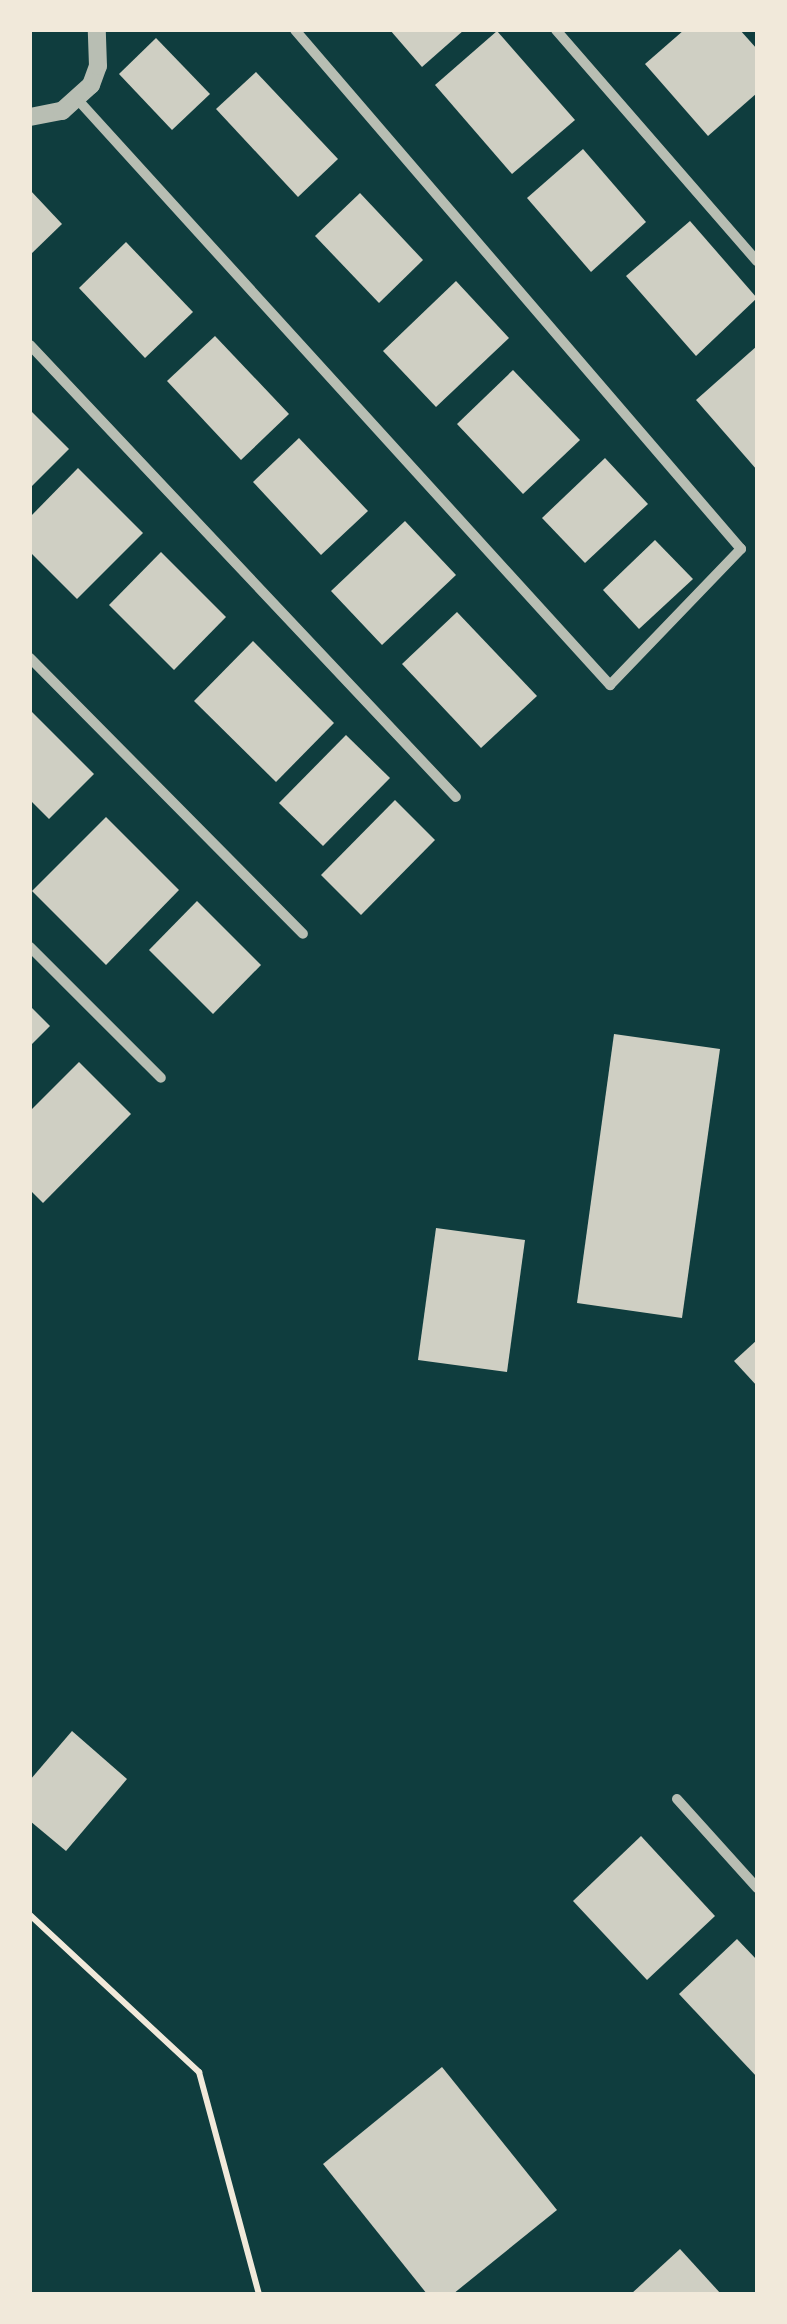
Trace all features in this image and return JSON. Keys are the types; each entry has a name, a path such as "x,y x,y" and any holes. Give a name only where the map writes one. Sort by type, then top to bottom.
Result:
{"street":[{"path":"30,116 78,100 98,66 97,30"},
{"path":"78,100 610,685 741,549 295,30"},
{"path":"556,30 757,261"},
{"path":"30,345 456,797"},
{"path":"30,658 303,934"},
{"path":"30,947 160,1078"},
{"path":"677,1799 757,1888"}],"path":[{"path":"30,1915 199,2072 258,2294"}],"building":[{"path":"390,30 464,30 422,67"},
{"path":"684,30 740,30 757,49 757,93 708,136 645,64"},
{"path":"497,31 575,120 512,174 435,85"},
{"path":"156,38 210,94 172,130 119,74"},
{"path":"256,72 338,159 298,197 216,109"},
{"path":"583,149 646,222 591,272 527,198"},
{"path":"30,190 62,224 30,255"},
{"path":"360,193 423,260 379,303 315,236"},
{"path":"690,221 757,298 696,356 626,276"},
{"path":"126,242 193,312 145,358 79,288"},
{"path":"456,281 509,338 436,407 383,351"},
{"path":"215,336 289,414 241,460 167,381"},
{"path":"757,346 757,470 696,400"},
{"path":"513,370 580,440 523,494 457,424"},
{"path":"30,410 69,449 30,488"},
{"path":"299,438 368,511 321,555 253,482"},
{"path":"605,458 648,504 585,563 542,518"},
{"path":"78,468 143,533 77,599 30,552 30,517"},
{"path":"405,521 456,575 382,645 331,591"},
{"path":"655,540 693,579 639,629 603,590"},
{"path":"161,552 226,617 174,670 109,605"},
{"path":"457,612 537,696 481,748 402,664"},
{"path":"253,641 334,723 276,782 194,701"},
{"path":"30,710 94,774 49,819 30,800"},
{"path":"346,735 390,778 323,846 279,803"},
{"path":"395,800 435,840 361,915 321,875"},
{"path":"106,817 179,890 106,965 32,891"},
{"path":"197,901 261,965 213,1014 149,950"},
{"path":"30,1006 50,1026 30,1046"},
{"path":"614,1034 720,1049 682,1318 577,1303"},
{"path":"79,1062 131,1114 43,1203 30,1190 30,1111"},
{"path":"436,1228 525,1240 507,1372 418,1360"},
{"path":"757,1340 757,1386 734,1361"},
{"path":"72,1731 127,1779 66,1851 30,1821 30,1780"},
{"path":"641,1836 715,1916 647,1980 573,1901"},
{"path":"737,1939 757,1960 757,2077 679,1994"},
{"path":"442,2067 557,2210 453,2294 427,2294 323,2164"},
{"path":"680,2249 721,2294 631,2294"}]}
